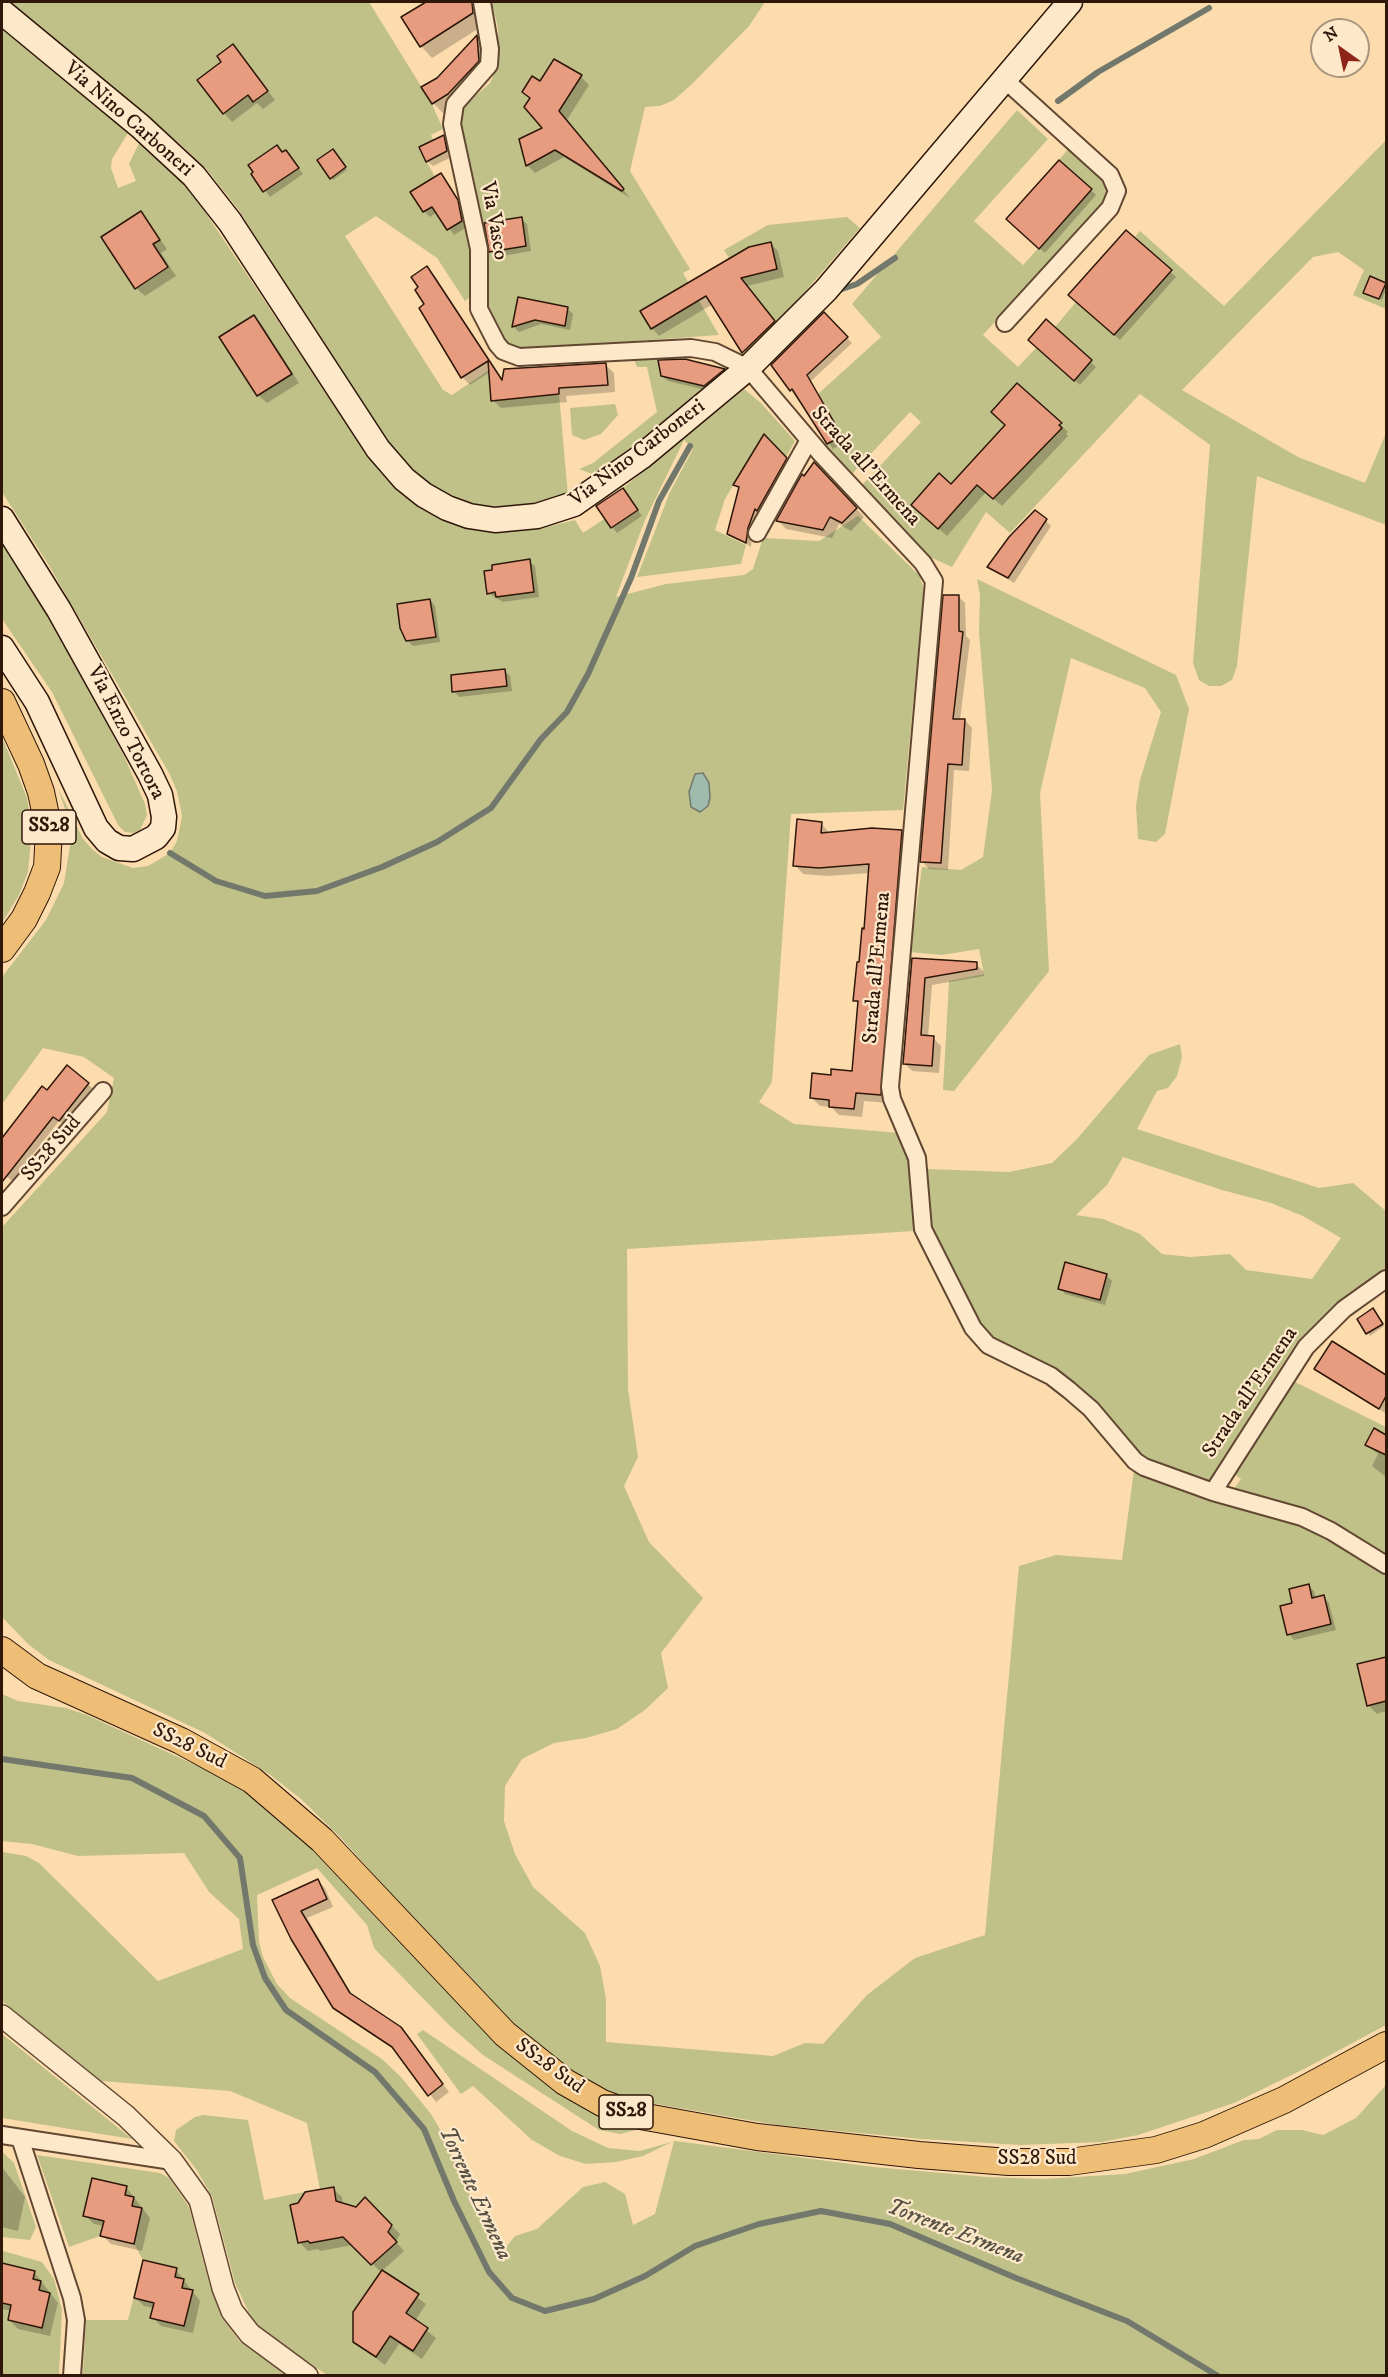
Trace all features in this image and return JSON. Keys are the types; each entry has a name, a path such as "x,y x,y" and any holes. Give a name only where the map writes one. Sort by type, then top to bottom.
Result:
{"main road":[{"name":"Via Nino Carboneri","path":"2,12 148,134 194,176 230,222 389,464 411,485 441,505 469,516 495,520 537,516 565,509 641,457 748,368 826,291 1070,2"},
{"name":"Via Enzo Tortora","path":"2,519 59,610 160,795 164,817 163,828 146,845 133,849 119,848 107,841 96,828 37,702 2,648"},
{"name":"SS28","path":"2,702 31,764 44,802 49,830 46,867 37,894 24,919 2,949"},
{"name":"SS28 Sud","path":"2,1650 37,1676 190,1745 252,1780 322,1840 505,2034 565,2082 602,2103 635,2115 757,2137 919,2155 1039,2162 1090,2160 1156,2150 1231,2125 1284,2100 1386,2045"}],"street":[{"name":"Via Vasco","path":"482,2 490,50 489,65 455,104 452,124 480,254 480,313 497,344 504,351 519,357 691,348 715,352 748,368"},
{"path":"1004,79 1110,175 1117,191 1110,208 1005,323"},
{"name":"Strada all'Ermena","path":"748,368 809,440 923,563 934,581 890,1087 892,1099 917,1158 923,1229 973,1328 982,1340 1060,1383 1091,1410 1128,1454 1144,1467 1213,1492 1316,1523 1386,1565"},
{"path":"757,532 809,440"},
{"name":"SS28 Sud","path":"2,1206 103,1091"},
{"name":"Strada all'Ermena","path":"1213,1492 1306,1347 1344,1309 1386,1279"},
{"path":"2,2016 126,2116 172,2161 200,2199 223,2288 232,2311 250,2334 308,2376"},
{"path":"2,2135 172,2161"},
{"path":"20,2138 72,2298 76,2319 72,2376"}],"green space":[{"path":"7,2 369,2 432,104 443,129 431,135 433,140 419,147 435,177 410,192 423,212 432,207 447,230 468,217 473,256 473,295 465,301 437,258 376,216 345,236 443,390 452,395 489,370 492,400 559,394 568,496 539,505 484,507 446,494 424,481 404,463 382,433 238,209 207,170 179,143"},
{"path":"492,2 765,2 749,26 674,100 660,106 645,107 630,171 690,269 683,273 719,335 525,349 511,348 500,336 487,309 486,252 526,246 521,217 482,224 459,125 462,108 490,83 499,62 498,28"},
{"path":"2,28 128,133 112,159 111,168 118,188 136,181 129,164 139,143 189,188 378,470 396,489 426,510 442,519 492,531 539,529 575,520 583,533 604,519 611,528 638,510 623,488 744,389 761,403 795,441 786,457 764,434 725,499 715,530 746,545 741,564 637,577 670,492 693,449 684,440 645,520 616,597 666,584 744,575 753,569 763,538 819,541 858,516 919,575 924,589 903,810 791,814 772,1082 759,1102 794,1124 899,1133 908,1155 914,1231 627,1249 628,1389 638,1457 624,1486 649,1542 703,1598 661,1653 668,1688 645,1710 617,1729 586,1738 554,1743 522,1759 505,1786 504,1821 515,1854 533,1887 585,1933 600,1966 606,1999 606,2042 773,2056 805,2043 823,2044 867,1995 915,1958 985,1935 1019,1566 1056,1555 1122,1560 1134,1470 1202,1497 1292,1520 1331,1539 1386,1573 1386,2025 1234,2103 1138,2135 1102,2142 1020,2145 921,2139 777,2125 627,2099 604,2090 536,2048 476,1988 340,1837 301,1799 269,1774 205,1733 49,1660 28,1644 2,1617 2,1227 107,1112 114,1078 84,1057 43,1048 2,1104 2,977 46,920 64,883 71,839 67,815 58,788 83,839 92,849 102,857 133,868 148,866 170,853 177,841 182,816 177,791 169,773 48,564 2,492"},
{"path":"1017,110 1048,139 974,221 1023,265 1092,189 1059,160 1068,149 1102,180 1108,191 1104,203 983,335 1018,367 1036,348 1073,381 1092,360 1055,327 1076,302 1114,335 1132,314 1116,258 1153,291 1172,271 1135,237 1140,231 1224,306 1386,140 1386,309 1353,295 1364,270 1338,252 1313,257 1182,390 1298,457 1365,483 1386,433 1386,525 1257,476 1237,666 1232,680 1221,686 1209,686 1199,680 1193,663 1210,445 1140,394 1010,533 986,512 952,567 930,557 862,485 921,422 910,412 851,475 824,446 842,435 818,394 881,337 852,304"},
{"path":"847,217 860,228 777,324 747,287 724,250 768,225"},
{"path":"658,359 661,376 700,384 706,388 595,475 579,469 593,463 657,412 647,367 637,367 634,360"},
{"path":"615,404 618,415 601,434 584,440 572,435 570,408"},
{"path":"2,541 48,614 124,756 145,804 147,815 140,830 133,833 125,832 118,825 52,692 2,619"},
{"path":"977,579 1176,675 1189,709 1165,834 1156,842 1138,839 1136,806 1140,780 1161,712 1145,688 1071,658 1040,793 1049,971 954,1091 943,1090 949,981 984,974 979,949 942,955 910,952 922,867 961,870 983,857 992,790 979,632 980,595"},
{"path":"2,737 27,798 32,830 28,872 19,895 2,923"},
{"path":"1180,1044 1182,1057 1177,1076 1168,1088 1157,1091 1137,1129 1319,1188 1353,1183 1386,1211 1386,1270 1353,1290 1296,1343 1208,1482 1144,1459 988,1334 981,1325 928,1220 928,1169 1009,1172 1052,1163 1077,1139 1149,1055","holes":["1123,1157 1222,1190 1271,1203 1303,1216 1341,1238 1312,1279 1246,1270 1230,1254 1190,1257 1162,1254 1140,1234 1103,1219 1076,1215 1107,1185"]},
{"path":"1293,1381 1386,1427 1386,1558 1233,1490 1241,1479 1233,1473"},
{"path":"2,1694 18,1701 66,1708 87,1715 217,1775 240,1788 295,1832 461,2007 525,2067 590,2112 640,2129 620,2134 599,2130 483,2055 449,2025 374,1948 367,1925 317,1868 257,1895 259,1942 263,1957 277,1984 290,1998 382,2059 401,2077 431,2114 441,2131 481,2219 502,2252 515,2236 537,2229 583,2187 605,2182 625,2194 633,2225 655,2214 674,2141 874,2167 987,2177 1043,2179 1125,2174 1194,2159 1244,2140 1259,2139 1277,2130 1302,2130 1323,2135 1356,2118 1386,2085 1386,2375 327,2375 267,2335 250,2315 235,2283 212,2196 196,2169 174,2141 176,2130 195,2117 203,2115 248,2120 264,2200 320,2189 307,2123 230,2091 101,2081 2,2001 2,1852 26,1856 39,1863 158,1981 243,1949 239,1919 209,1892 184,1853 78,1856 32,1844 2,1841"},
{"path":"423,2030 572,2131 608,2148 640,2151 673,2142 643,2156 616,2162 586,2164 560,2156 532,2140 473,2086 461,2094 417,2034"},
{"path":"2,2034 132,2139 2,2118"},
{"path":"2,2151 14,2163 36,2227 30,2240 2,2237"},
{"path":"37,2155 160,2173 169,2178 189,2207 209,2283 222,2318 240,2342 287,2375 83,2375 86,2320 128,2320 143,2260 134,2244 100,2236 69,2247"},
{"path":"3,2251 42,2262 54,2279 62,2310 59,2375 2,2375 2,2303 11,2305 8,2321 41,2328 50,2293 39,2290 41,2282 33,2279 34,2271 2,2263"}],"shaded area":[{"path":"703,773 709,783 710,798 708,806 700,812 691,807 689,792 695,774"}],"building":[{"path":"426,2 472,2 473,13 420,47 401,17"},
{"path":"477,35 479,61 448,94 432,104 421,87 437,78"},
{"path":"233,44 268,91 253,102 248,95 223,114 197,80 221,62 217,56"},
{"path":"554,59 582,75 559,111 624,189 622,191 555,150 526,166 519,139 542,128 524,107 530,98 522,92 532,76 540,81"},
{"path":"444,135 447,151 426,162 419,147"},
{"path":"277,145 282,152 286,150 299,168 263,192 248,165"},
{"path":"333,149 346,167 330,179 317,160"},
{"path":"1059,160 1092,189 1039,249 1006,219"},
{"path":"441,173 458,200 462,221 447,230 432,207 423,212 410,192"},
{"path":"141,211 160,240 153,244 168,267 135,289 101,237"},
{"path":"522,217 526,246 489,252 484,223"},
{"path":"1126,230 1172,270 1114,335 1068,295"},
{"path":"771,242 777,269 741,278 775,321 742,353 706,296 651,329 640,311 749,247"},
{"path":"427,266 502,380 504,369 606,363 608,385 559,388 559,394 491,401 488,361 461,378 419,308 424,304 415,290 418,287 411,277"},
{"path":"1370,276 1386,283 1379,299 1363,293"},
{"path":"518,297 568,307 565,326 535,320 512,327"},
{"path":"824,312 848,337 807,375 842,436 827,444 792,389 790,391 771,365"},
{"path":"254,315 292,374 257,396 219,337"},
{"path":"1046,319 1092,360 1074,381 1028,340"},
{"path":"685,359 725,369 704,386 661,376 658,360"},
{"path":"1017,383 1062,423 1059,425 1062,428 993,499 977,485 938,529 911,505 939,473 951,484 1005,425 991,412"},
{"path":"764,434 787,458 757,511 755,509 748,528 746,543 727,534 739,487 733,485"},
{"path":"814,462 857,508 842,523 830,517 823,530 776,521 802,474 804,476"},
{"path":"623,488 638,510 611,528 596,506"},
{"path":"1035,510 1047,519 1008,578 987,567 1009,537"},
{"path":"530,559 534,592 496,597 495,592 487,594 484,571 492,570 492,565"},
{"path":"943,595 959,595 959,631 963,632 953,719 965,719 962,765 948,764 941,863 920,862"},
{"path":"430,599 436,637 406,641 400,628 397,604"},
{"path":"505,669 507,686 452,692 451,675"},
{"path":"797,819 822,822 821,833 872,828 902,830 881,1095 856,1093 854,1109 829,1107 829,1100 810,1098 812,1073 831,1075 831,1069 852,1071 858,1001 853,1001 862,928 864,929 869,864 819,868 793,866"},
{"path":"912,958 977,962 977,969 925,978 921,1035 934,1036 932,1066 903,1064"},
{"path":"67,1065 89,1083 59,1121 53,1117 2,1182 2,1138 42,1086 47,1090"},
{"path":"1065,1262 1107,1274 1100,1300 1058,1289"},
{"path":"1373,1308 1383,1324 1366,1334 1357,1319"},
{"path":"1332,1341 1386,1375 1386,1396 1379,1409 1314,1369"},
{"path":"1374,1428 1386,1435 1386,1455 1365,1445"},
{"path":"1309,1584 1312,1598 1324,1595 1331,1624 1287,1635 1280,1606 1292,1603 1289,1589"},
{"path":"1386,1657 1386,1701 1367,1706 1357,1664"},
{"path":"318,1879 327,1899 301,1911 350,1993 401,2027 443,2084 428,2096 392,2047 333,2008 291,1939 272,1900"},
{"path":"92,2178 127,2186 125,2195 134,2197 132,2206 142,2208 134,2244 100,2236 104,2221 83,2216"},
{"path":"334,2187 336,2201 356,2207 365,2197 392,2225 388,2232 397,2242 371,2265 343,2237 298,2243 290,2205 298,2203 305,2192"},
{"path":"143,2260 177,2268 175,2277 184,2279 182,2288 193,2290 184,2326 150,2318 154,2303 134,2298"},
{"path":"2,2263 35,2271 33,2279 41,2281 39,2290 50,2293 42,2328 8,2320 11,2305 2,2303"},
{"path":"382,2270 419,2294 406,2313 428,2328 413,2351 390,2336 376,2357 353,2342 353,2312"}],"waterway":[{"path":"1058,101 1098,72 1209,8"},
{"path":"836,291 857,284 895,258"},
{"path":"170,853 216,881 265,896 317,891 382,867 437,842 491,808 541,739 567,712 588,674 631,578 659,501 690,446"},
{"name":"Torrente Ermena","path":"2,1759 132,1778 204,1816 240,1858 253,1945 265,1978 286,2010 375,2072 424,2129 454,2201 489,2272 512,2298 545,2311 594,2299 645,2276 695,2246 759,2224 821,2211 890,2224 1016,2278 1127,2321 1218,2376"}]}
